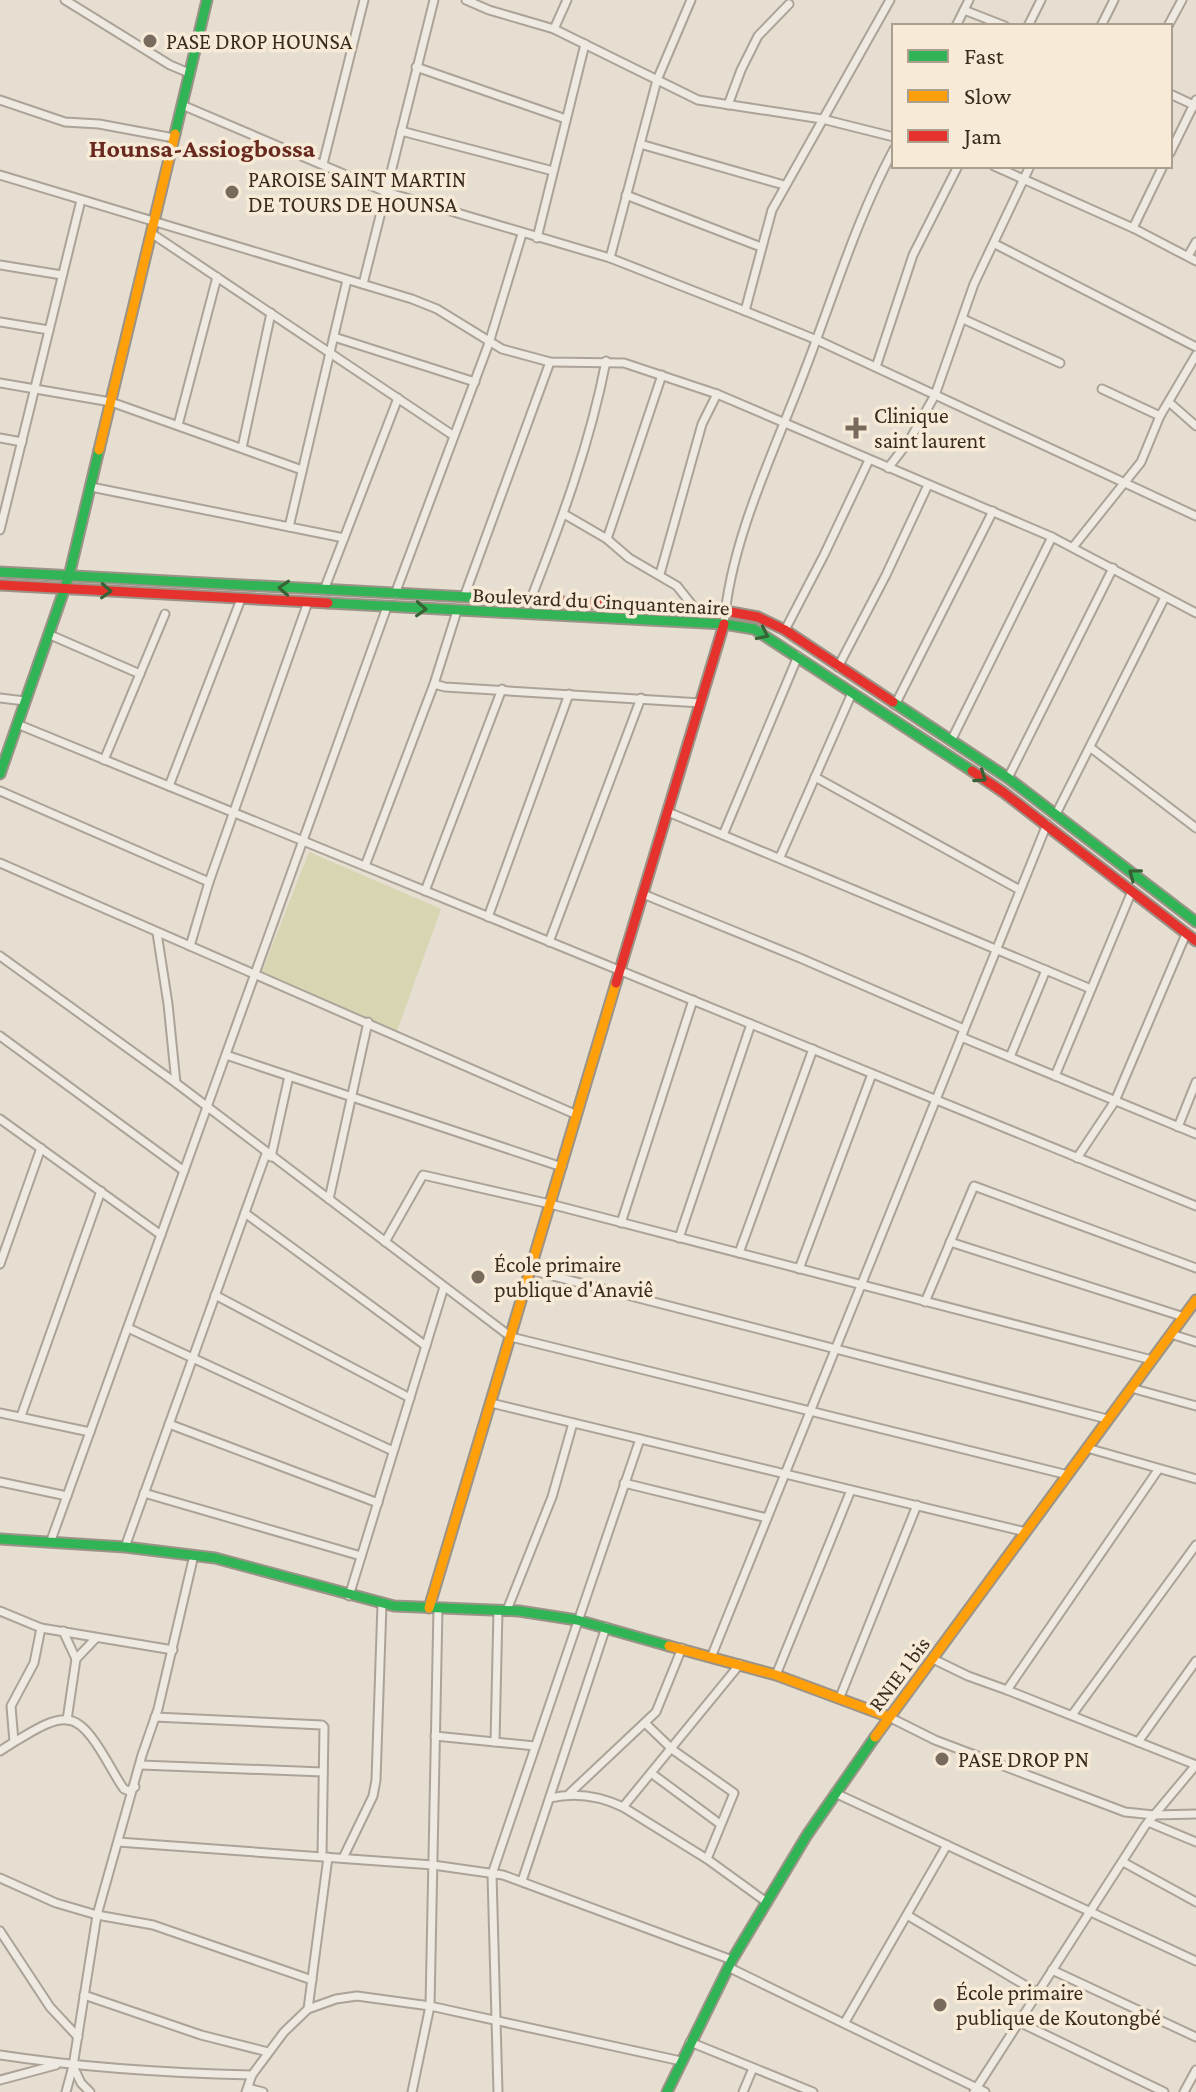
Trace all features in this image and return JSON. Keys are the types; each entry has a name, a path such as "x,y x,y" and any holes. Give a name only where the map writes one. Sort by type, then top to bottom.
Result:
{"main road":[{"path":"0,774 66,589 207,0"},
{"name":"Boulevard du Cinquantenaire","path":"0,572 725,611 758,617 785,630 1008,778 1196,922"},
{"name":"Boulevard du Cinquantenaire","path":"0,585 724,624 754,629 982,777 1196,941"},
{"path":"434,1608 530,1270 724,624"},
{"name":"RNIE 1 bis","path":"667,2092 730,1963 765,1901 835,1793 1196,1300"},
{"path":"0,1539 194,1555 246,1566 382,1604 502,1610 577,1620 712,1655 840,1697 889,1717"}],"street":[{"path":"65,0 170,65 189,73"},
{"path":"323,164 364,0"},
{"path":"363,284 434,0"},
{"path":"466,0 554,29 698,100 822,119 892,136"},
{"path":"489,10 493,0"},
{"path":"554,29 567,0"},
{"path":"610,258 657,80 691,0"},
{"path":"745,311 772,210 890,0"},
{"path":"957,24 969,0"},
{"path":"1029,24 1041,0"},
{"path":"1102,24 1114,0"},
{"path":"1169,24 1182,0"},
{"path":"728,105 758,36 789,4"},
{"path":"964,10 1000,24"},
{"path":"537,238 585,44"},
{"path":"416,67 566,119"},
{"path":"1172,95 1195,104 1172,149"},
{"path":"0,100 65,122 99,124 174,138"},
{"path":"182,105 386,192 610,258 817,340 1196,516"},
{"path":"401,131 553,171"},
{"path":"640,144 784,185"},
{"path":"724,624 735,561 767,464 817,340 849,247 872,190 892,153"},
{"path":"876,367 913,255 957,168"},
{"path":"999,168 1133,228 1196,261"},
{"path":"888,468 909,441 935,395 974,284 1029,168"},
{"path":"1133,228 1162,168"},
{"path":"0,175 81,200 152,228 363,284 437,309 502,349 550,362 624,363 717,394 1052,537 1196,613"},
{"path":"626,195 761,247"},
{"path":"0,530 4,493 22,442 81,200"},
{"path":"152,228 217,277 454,436"},
{"path":"395,594 489,343 522,234"},
{"path":"1188,256 1196,242"},
{"path":"995,244 1196,347"},
{"path":"0,265 62,275"},
{"path":"178,425 217,277"},
{"path":"289,527 347,280"},
{"path":"242,448 271,313"},
{"path":"963,319 1060,363"},
{"path":"0,322 49,330"},
{"path":"334,337 475,382"},
{"path":"1073,547 1141,462 1160,416 1196,355"},
{"path":"530,601 564,514 592,427 606,361"},
{"path":"464,597 550,362"},
{"path":"607,539 662,375"},
{"path":"0,383 111,402 302,470"},
{"path":"1102,389 1160,416"},
{"path":"660,574 702,424 717,394"},
{"path":"324,590 398,398"},
{"path":"1170,403 1196,426"},
{"path":"0,438 22,442"},
{"path":"785,630 816,573 869,460"},
{"path":"838,667 928,485"},
{"path":"91,487 344,538"},
{"path":"895,705 993,511"},
{"path":"564,514 677,586 696,610"},
{"path":"951,741 1052,537"},
{"path":"1008,778 1113,568"},
{"path":"1056,814 1165,597"},
{"path":"169,786 241,599"},
{"path":"190,946 209,882 308,602"},
{"path":"50,1543 387,607"},
{"path":"365,866 434,684 457,611"},
{"path":"104,760 165,614"},
{"path":"48,634 140,674"},
{"path":"723,835 798,656"},
{"path":"434,684 701,703"},
{"path":"425,891 502,689"},
{"path":"780,857 852,693"},
{"path":"488,917 569,694"},
{"path":"0,698 25,701"},
{"path":"549,942 641,698"},
{"path":"17,724 1196,1206"},
{"path":"1091,748 1196,828"},
{"path":"815,777 1020,890"},
{"path":"0,791 209,882"},
{"path":"668,812 1091,989"},
{"path":"712,1655 1047,824"},
{"path":"0,863 577,1115"},
{"path":"1055,1076 1132,891"},
{"path":"643,894 800,958 1010,1057 1196,1134"},
{"path":"157,933 176,1083"},
{"path":"1077,1158 1115,1101 1186,934"},
{"path":"0,956 176,1083 511,1337 1068,1475"},
{"path":"1010,1057 1046,970"},
{"path":"621,1223 693,1000"},
{"path":"329,1199 368,1022"},
{"path":"679,1238 751,1024"},
{"path":"0,1036 184,1171"},
{"path":"739,1253 813,1049"},
{"path":"226,1055 562,1167"},
{"path":"799,1269 872,1074"},
{"path":"125,1547 268,1155 289,1076"},
{"path":"1178,1127 1196,1082"},
{"path":"0,1119 161,1235"},
{"path":"0,1264 41,1148"},
{"path":"385,1242 423,1175 550,1204 1152,1360"},
{"path":"925,1302 974,1186 1196,1268"},
{"path":"21,1416 101,1191"},
{"path":"245,1213 426,1346"},
{"path":"950,1242 1184,1317"},
{"path":"530,1270 1107,1419"},
{"path":"349,1596 444,1287"},
{"path":"215,1295 410,1398"},
{"path":"128,1328 393,1451"},
{"path":"1171,1334 1196,1342"},
{"path":"1131,1388 1196,1406"},
{"path":"491,1403 1026,1532"},
{"path":"0,1413 90,1432"},
{"path":"495,1742 502,1610 552,1497 573,1423"},
{"path":"169,1424 378,1503"},
{"path":"498,2092 492,1874 640,1439"},
{"path":"1087,1448 1196,1479"},
{"path":"1007,1690 1158,1470"},
{"path":"0,1482 67,1496"},
{"path":"624,1483 767,1518"},
{"path":"776,1675 851,1490"},
{"path":"144,1493 361,1556"},
{"path":"840,1697 917,1505"},
{"path":"1072,1715 1196,1545"},
{"path":"66,2092 73,2066 97,1915 155,1717 194,1555"},
{"path":"343,1858 373,1796 376,1780 382,1604"},
{"path":"412,2092 430,2006 434,1608"},
{"path":"0,1611 41,1628 173,1650"},
{"path":"522,1881 606,1627"},
{"path":"14,1742 11,1706 34,1663 41,1628"},
{"path":"63,1631 76,1659 67,1720"},
{"path":"76,1659 96,1638"},
{"path":"570,1793 645,1723 661,1703 682,1648"},
{"path":"933,1659 968,1676 1196,1765 1151,1818 975,2090"},
{"path":"1138,1742 1196,1661"},
{"path":"623,1807 673,1750 740,1664"},
{"path":"155,1717 319,1724 324,1727 325,1857 308,2009"},
{"path":"889,1717 935,1740 1125,1812 1151,1818 1196,1842"},
{"path":"0,1751 41,1728 67,1720 77,1724 92,1739 124,1789 129,1791 135,1787"},
{"path":"645,1723 673,1750 734,1793 707,1859"},
{"path":"435,1736 535,1746"},
{"path":"141,1765 323,1772"},
{"path":"651,1773 720,1824"},
{"path":"550,1798 570,1793 611,1801 707,1859 765,1901"},
{"path":"835,1793 1196,1961"},
{"path":"1151,1818 1196,1814"},
{"path":"118,1842 433,1865 522,1881 730,1963 975,2090 985,2092"},
{"path":"845,2022 947,1845"},
{"path":"1123,1862 1196,1902"},
{"path":"0,1878 56,1903 97,1915 153,1925 312,1980"},
{"path":"907,1915 1038,1993"},
{"path":"0,1931 50,2007 78,2037"},
{"path":"1052,1970 1196,2037"},
{"path":"84,1995 201,2035 268,2052"},
{"path":"263,2092 247,2090 252,2075 284,2032 308,2009 336,1999 357,1996 430,2006 681,2061"},
{"path":"1019,2022 1164,2092"},
{"path":"690,2042 813,2092"},
{"path":"0,2055 151,2073 252,2075"},
{"path":"0,2080 59,2064"},
{"path":"73,2066 81,2083 90,2092"},
{"path":"743,2092 753,2068"},
{"path":"1184,2092 1196,2070"}],"shaded area":[{"path":"309,852 441,909 397,1031 261,974"}],"traffic: fast":[{"path":"175,134 207,0"},
{"path":"0,774 69,576 99,450"},
{"path":"0,572 562,602"},
{"path":"328,603 724,624 754,629 972,771"},
{"path":"893,702 1008,778 1196,922"},
{"path":"0,1539 125,1547 215,1558 394,1606 519,1611 577,1620 669,1646"},
{"path":"667,2092 732,1960 807,1835 875,1737"}],"traffic: slow":[{"path":"99,450 175,134"},
{"path":"429,1608 616,983"},
{"path":"875,1737 1196,1300"},
{"path":"669,1646 776,1675 889,1717"}],"traffic: jam":[{"path":"0,585 328,603"},
{"path":"562,602 725,611 758,617 785,630 893,702"},
{"path":"616,983 724,624"},
{"path":"972,771 1196,941"}],"place":[{"name":"PASE DROP HOUNSA","path":"150,41"},
{"name":"PAROISE SAINT MARTIN DE TOURS DE HOUNSA","path":"232,192"},
{"name":"Clinique saint laurent","path":"856,428"},
{"name":"École primaire publique d'Anaviê","path":"478,1277"},
{"name":"PASE DROP PN","path":"942,1759"},
{"name":"École primaire publique de Koutongbé","path":"940,2005"}],"district":[{"name":"Hounsa-Assiogbossa","path":"202,148"}]}
